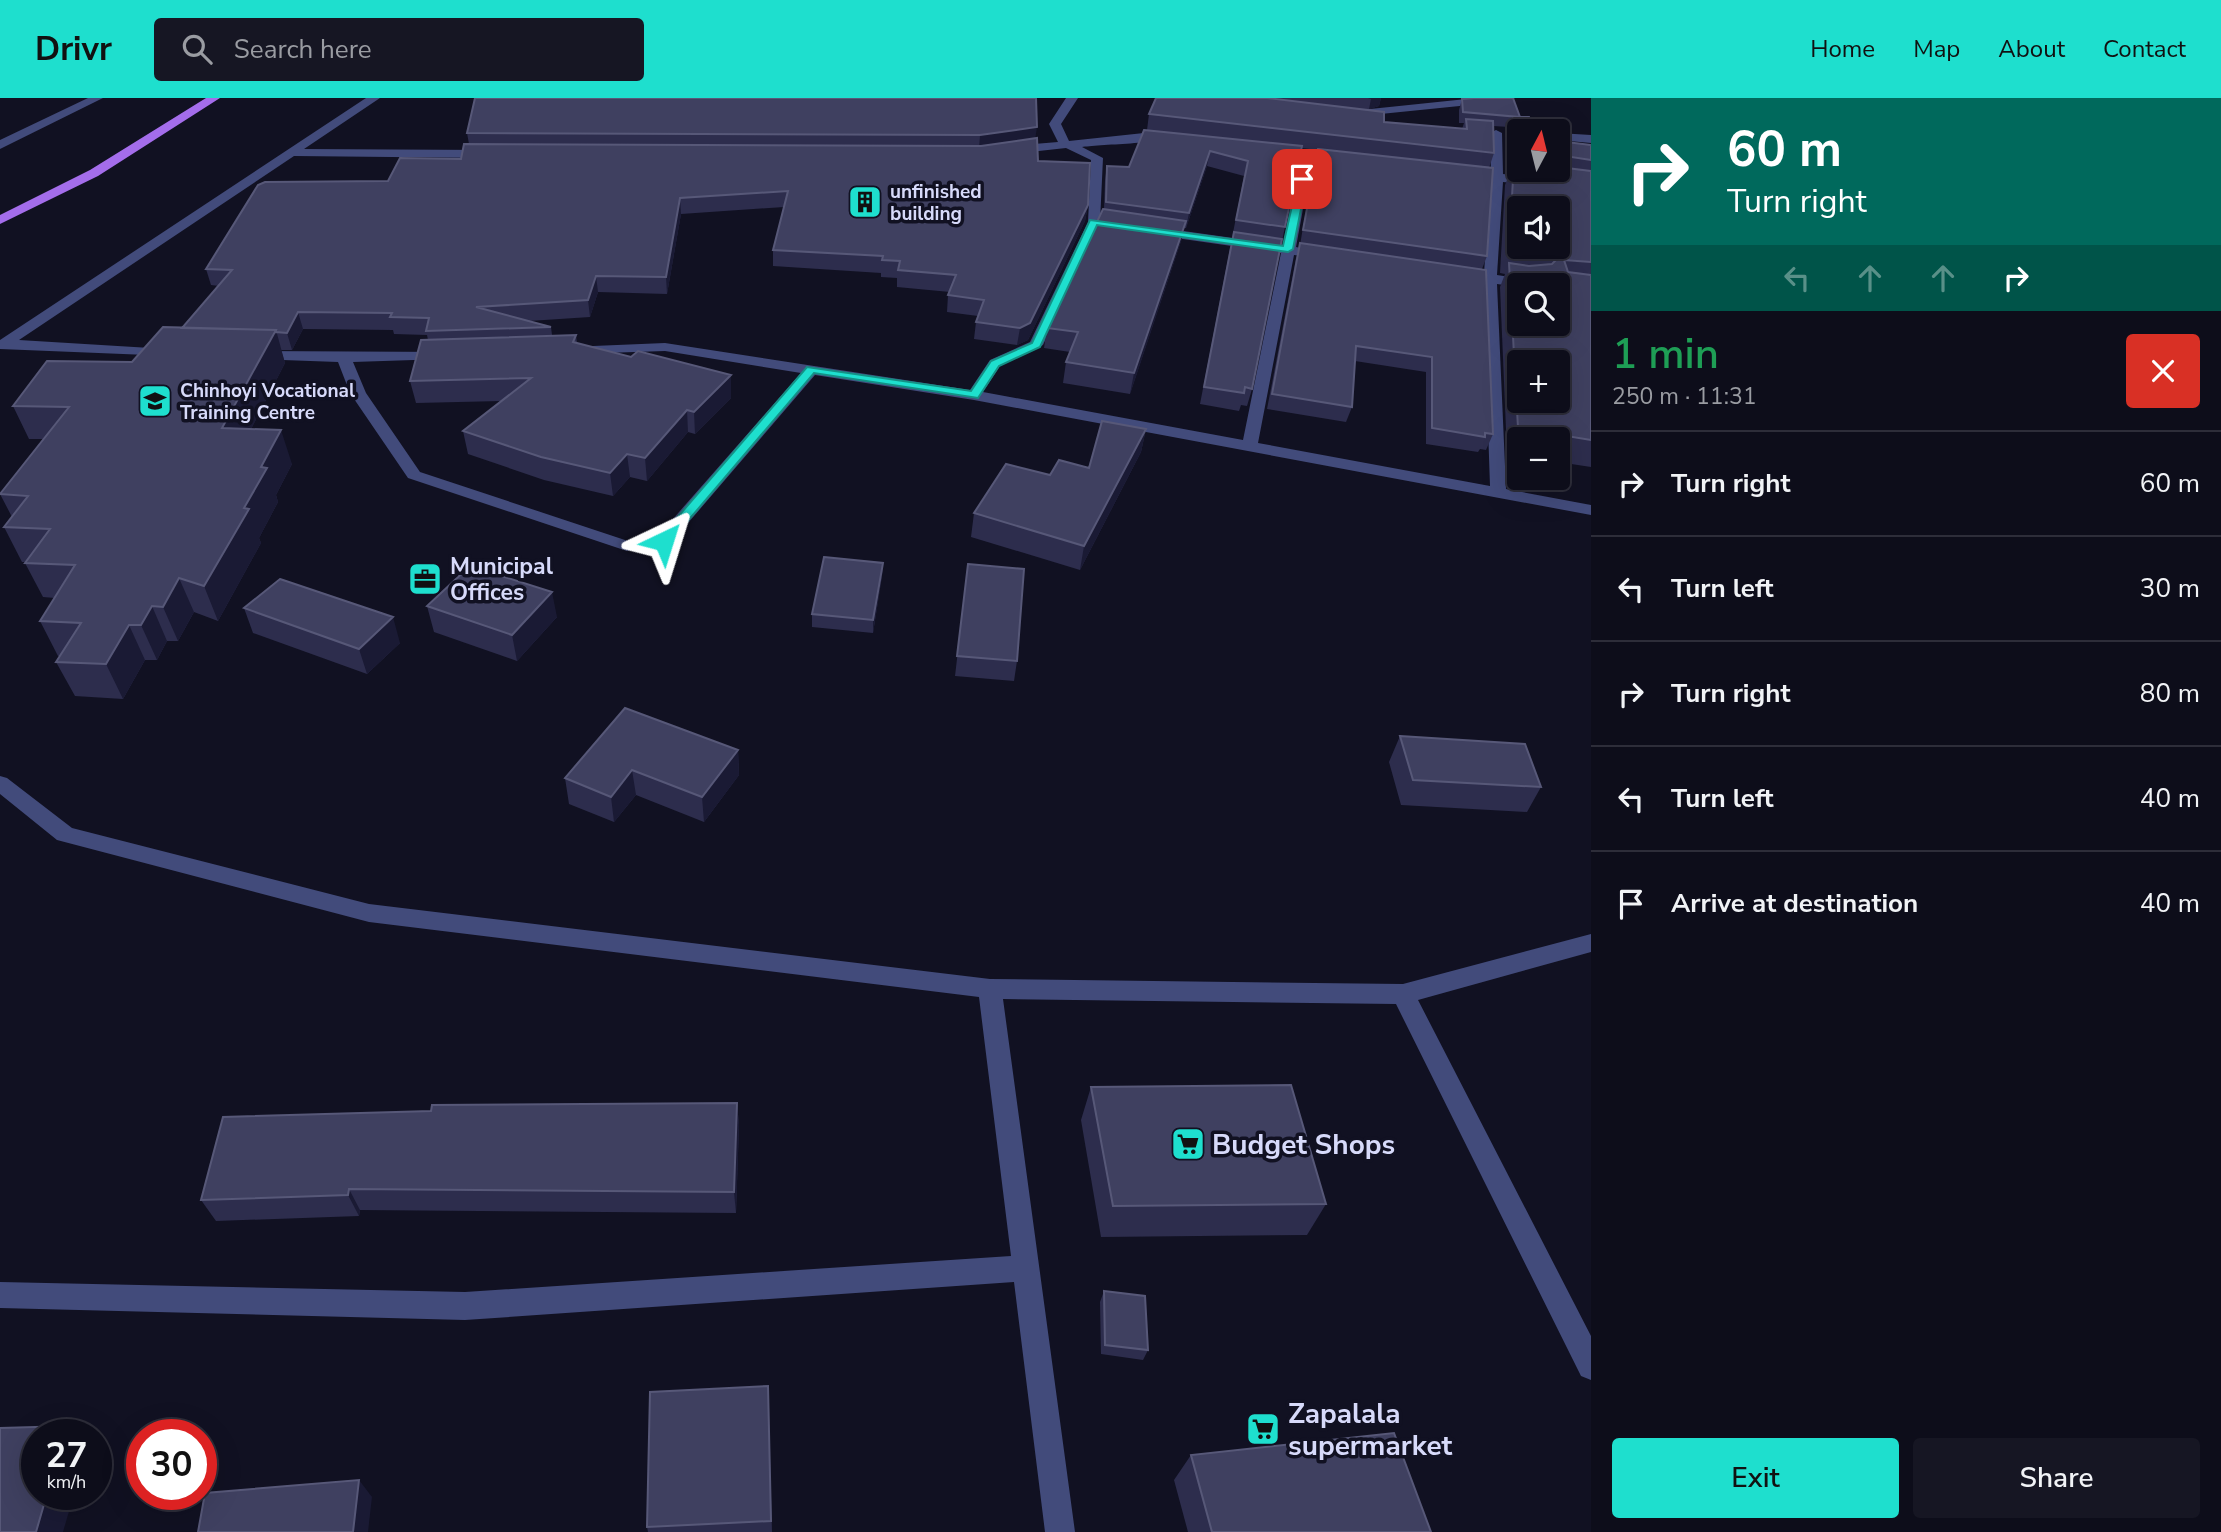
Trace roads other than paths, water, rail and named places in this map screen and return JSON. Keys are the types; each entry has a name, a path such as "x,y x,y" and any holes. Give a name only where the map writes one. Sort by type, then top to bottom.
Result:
{"main road":[{"path":"0,220 94,173 214,98"}],"street":[{"path":"0,145 97,98"},
{"path":"3,345 374,98"},
{"path":"974,395 995,363 1036,345 1101,223 1097,158 1064,143 1055,124 1072,98"},
{"path":"1385,123 1344,119 1349,114 1508,98"},
{"path":"1495,133 1497,178 1490,278 1498,491"},
{"path":"1004,152 1064,143 1144,137 1185,141"},
{"path":"1570,138 1591,139"},
{"path":"1253,149 1361,162"},
{"path":"295,153 505,154"},
{"path":"1250,446 1307,156"},
{"path":"1456,173 1591,188"},
{"path":"1135,228 1342,257"},
{"path":"1450,272 1507,281"},
{"path":"3,345 75,351 183,354"},
{"path":"553,351 665,347 974,395 1591,510"},
{"path":"237,355 344,358 456,354"},
{"path":"344,358 358,393 414,475 626,546 664,541 811,370"},
{"path":"0,783 65,834 369,913 990,989 1403,993 1591,943"},
{"path":"990,989 1060,1532"},
{"path":"1403,993 1591,1366"},
{"path":"0,1294 465,1306 1025,1268"}],"place":[{"name":"unfinished building","path":"865,202"},
{"name":"Chinhoyi Vocational Training Centre","path":"155,401"},
{"name":"Municipal Offices","path":"425,579"},
{"name":"Budget Shops","path":"1188,1144"},
{"name":"Zapalala supermarket","path":"1263,1429"}]}
